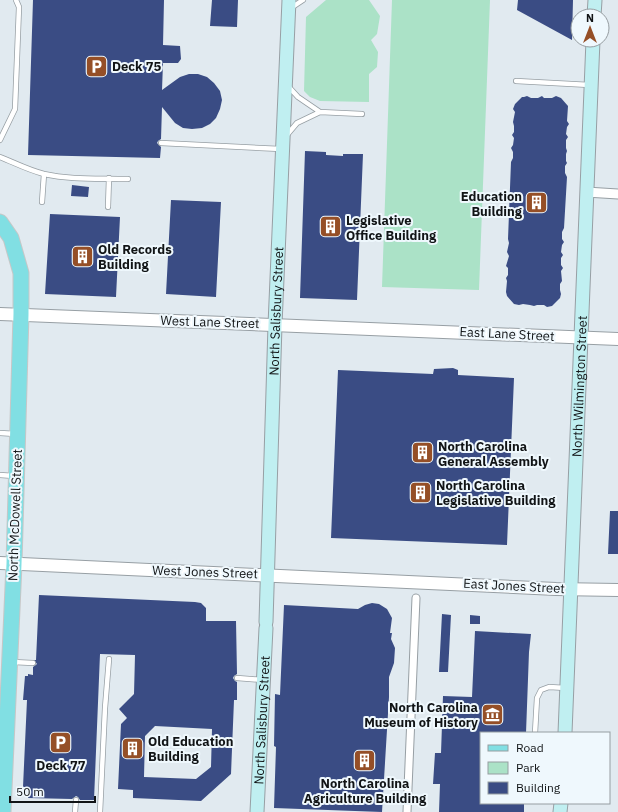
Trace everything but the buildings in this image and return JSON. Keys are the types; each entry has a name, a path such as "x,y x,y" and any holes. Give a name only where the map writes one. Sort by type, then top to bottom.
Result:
{"main road":[{"name":"North Salisbury Street","path":"257,812 264,680 275,325 289,5"},
{"name":"North Wilmington Street","path":"565,732 593,48"},
{"name":"North McDowell Street","path":"0,222 11,238 21,273 16,476 7,564 10,662 3,812"}],"street":[{"path":"586,192 618,194"},
{"name":"West Lane Street","path":"0,314 421,331"},
{"name":"East Lane Street","path":"421,331 618,339"},
{"name":"West Jones Street","path":"7,564 409,582"},
{"name":"East Jones Street","path":"409,582 618,590"},
{"path":"406,812 416,598"}],"lane":[{"path":"0,140 15,109 19,7 16,0"},
{"path":"289,5 303,0"},
{"path":"516,81 591,84"},
{"path":"285,83 298,97 320,112"},
{"path":"161,143 282,144 297,123 320,112 362,114"},
{"path":"0,157 22,167 44,174 68,177 128,179"},
{"path":"42,202 44,174"},
{"path":"108,207 110,178"},
{"path":"0,433 17,434"},
{"path":"0,475 16,476"},
{"path":"100,812 103,737 109,659"},
{"path":"10,662 33,663"},
{"path":"237,678 264,680"},
{"path":"535,732 537,698 541,690 549,687 567,688"},
{"path":"75,812 76,800"}],"green space":[{"path":"326,0 369,0 380,16 377,34 371,40 378,52 377,67 369,74 369,102 320,101 310,97 304,91 306,17"},
{"path":"392,0 490,0 479,290 382,287"}],"place":[{"name":"Deck 75","path":"97,66"},
{"name":"Education Building","path":"537,203"},
{"name":"Legislative Office Building","path":"331,227"},
{"name":"Old Records Building","path":"83,256"},
{"name":"North Carolina General Assembly","path":"422,453"},
{"name":"North Carolina Legislative Building","path":"421,492"},
{"name":"North Carolina Museum of History","path":"493,714"},
{"name":"Deck 77","path":"61,743"},
{"name":"Old Education Building","path":"132,748"},
{"name":"North Carolina Agriculture Building","path":"365,761"}]}
